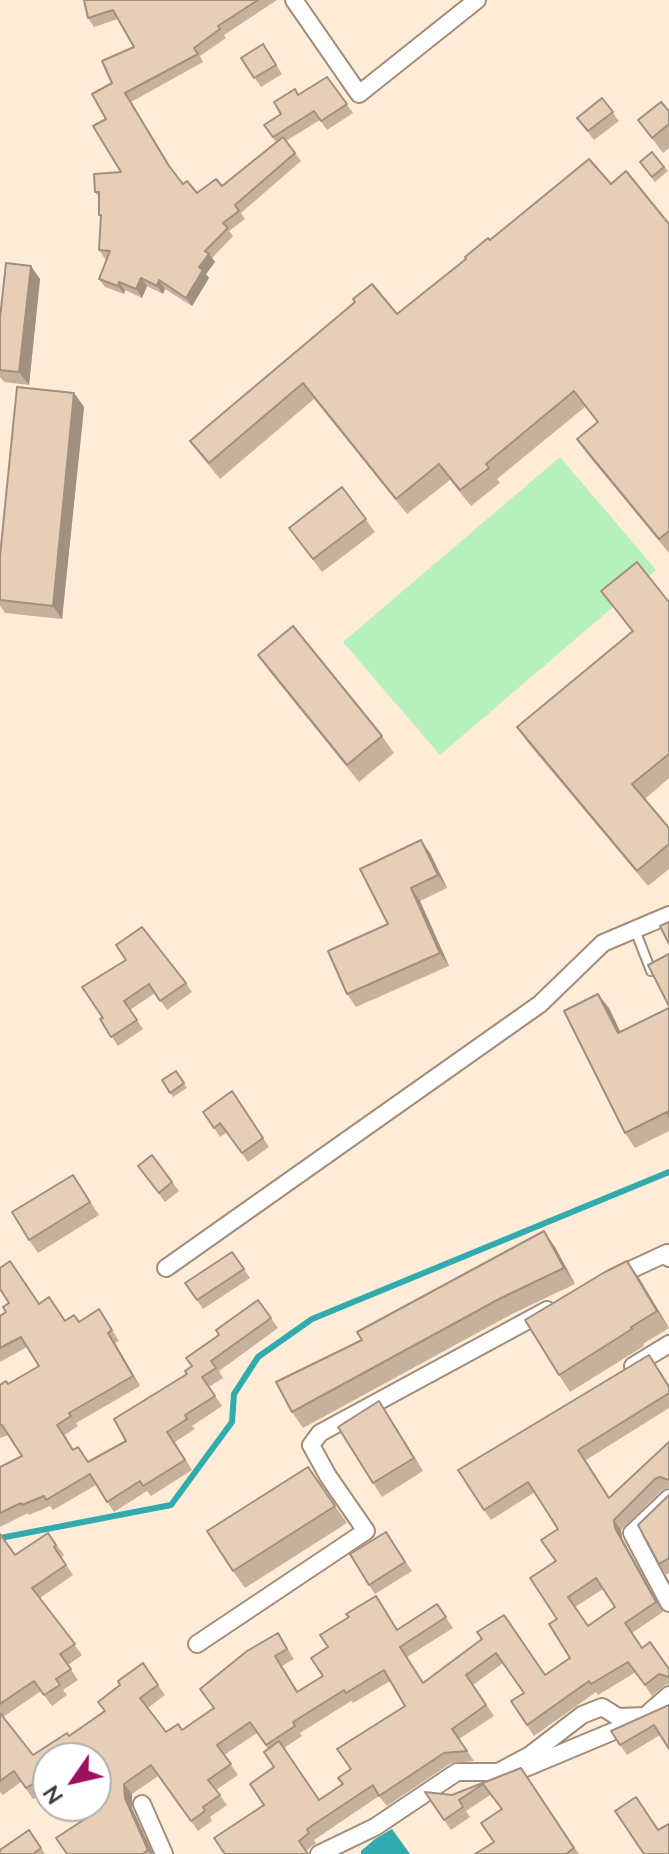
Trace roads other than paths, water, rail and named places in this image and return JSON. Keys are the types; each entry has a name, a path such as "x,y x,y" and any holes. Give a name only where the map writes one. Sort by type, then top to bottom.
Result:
{"street":[{"path":"294,0 359,94 477,0"},
{"path":"166,1268 540,1004 603,943 669,915"},
{"path":"599,1285 667,1253 669,1258"},
{"path":"197,1644 366,1531 311,1445 320,1433 517,1324 558,1305"},
{"path":"617,1376 669,1344"},
{"path":"669,1498 632,1533 669,1603"},
{"path":"319,1854 375,1827 457,1772 498,1772 530,1755 582,1715 602,1707 618,1717 645,1716 669,1695"},
{"path":"454,1793 669,1708"},
{"path":"142,1804 164,1854"}],"lane":[{"path":"635,929 651,971 669,964"}],"water":[{"path":"392,1829 410,1854 361,1854 375,1839"}],"waterway":[{"path":"0,1538 171,1505 232,1422 234,1394 258,1357 312,1319 669,1172"}]}
